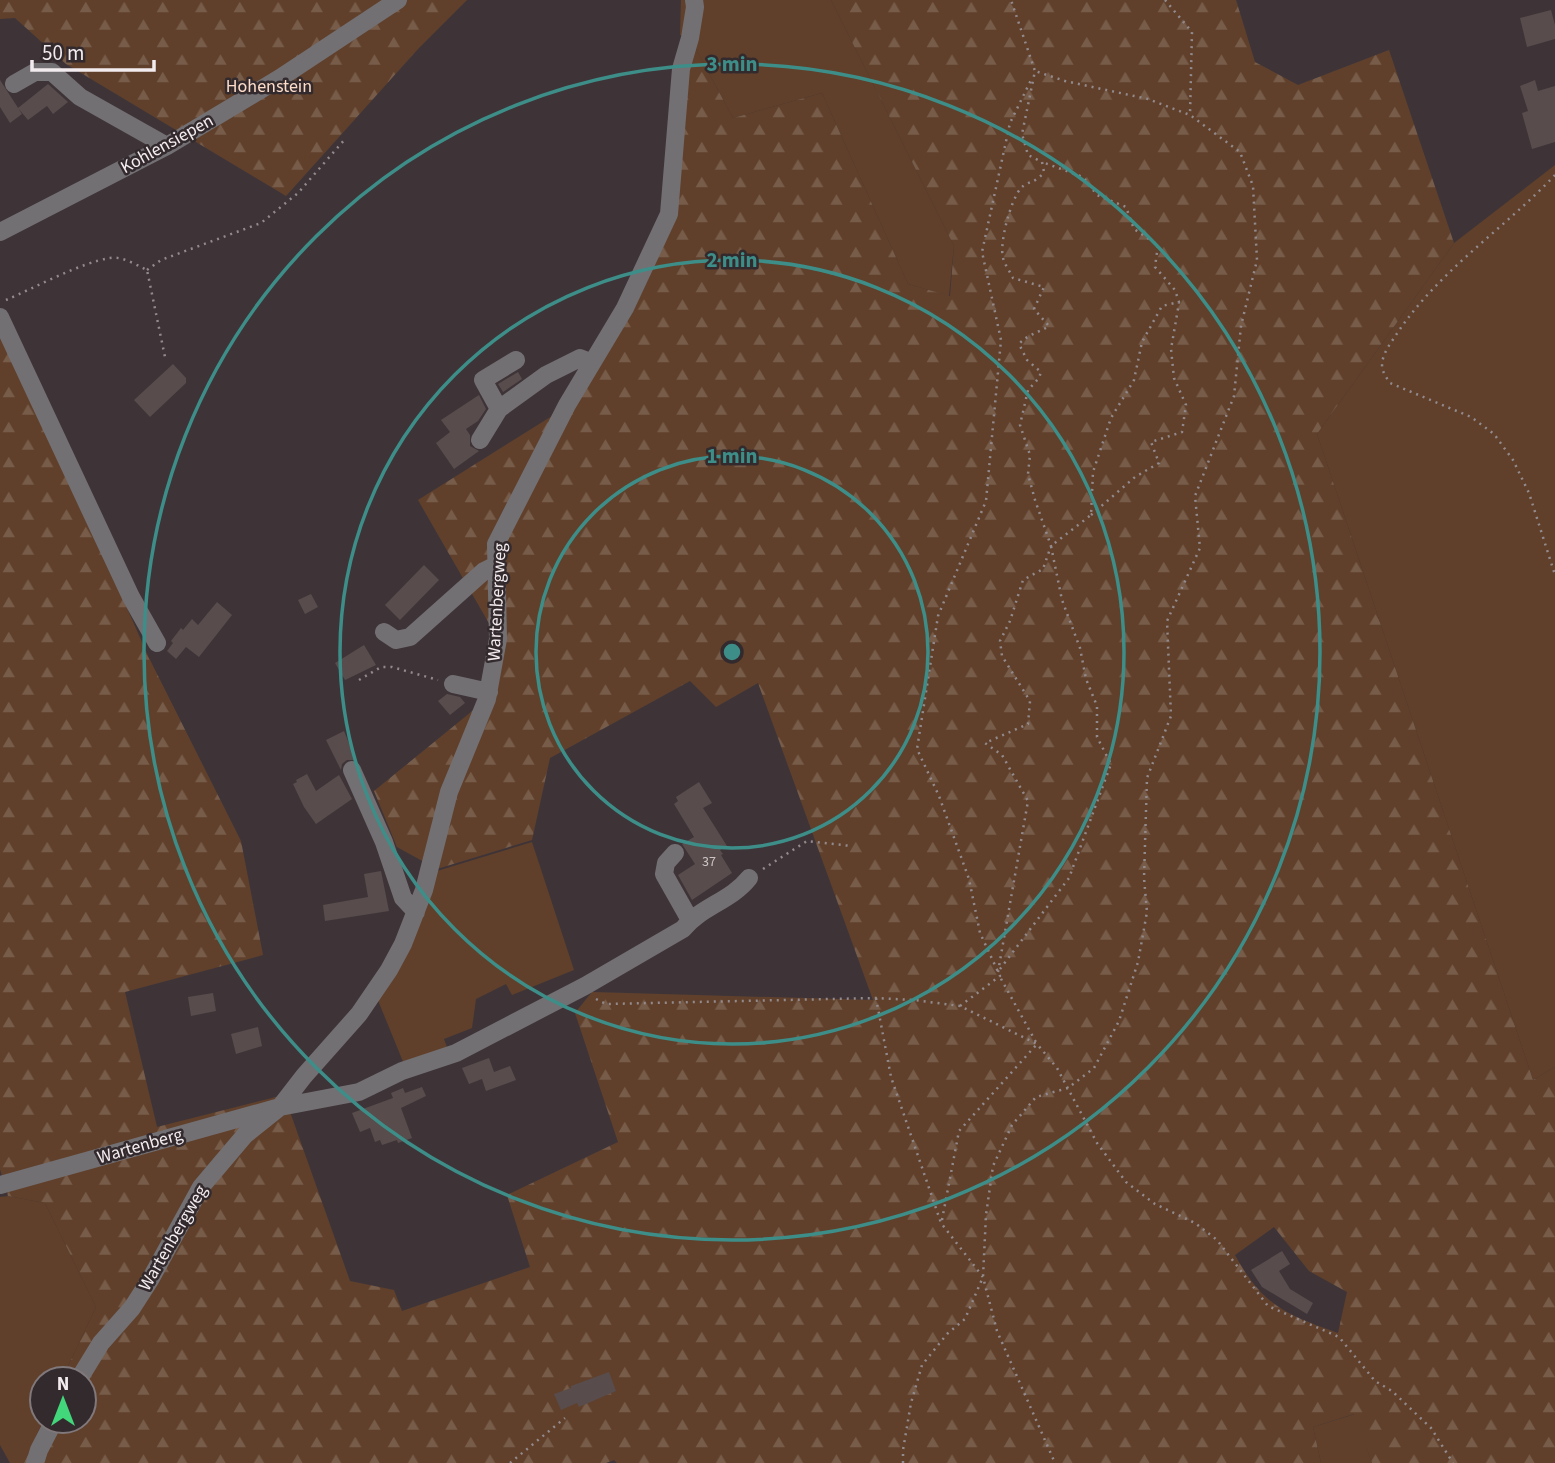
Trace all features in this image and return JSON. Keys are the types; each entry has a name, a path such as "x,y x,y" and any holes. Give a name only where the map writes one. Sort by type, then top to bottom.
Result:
{"street":[{"name":"Kohlensiepen","path":"0,232 167,146 280,78 398,0"},
{"name":"Wartenbergweg","path":"88,1365 101,1343 132,1308 150,1280 201,1187 245,1135 279,1107 359,1014 389,970 416,912 437,844 449,792 489,692 498,639 496,544 590,362 625,308 669,214 681,69 690,38 694,0"},
{"path":"14,84 36,72 52,72 80,97 167,146"},
{"path":"0,317 131,597 157,643"},
{"path":"480,440 499,409 546,375 580,358 590,362"},
{"path":"499,409 483,380 516,360"},
{"path":"384,632 396,640 410,636 484,570 496,565"},
{"path":"444,681 489,692"},
{"path":"352,770 384,842 403,898 416,912"},
{"path":"675,853 666,863 664,874 690,920"},
{"name":"Wartenbergweg","path":"279,1107 359,1092 402,1071 456,1053 585,986 683,929 690,920 739,890 749,878"},
{"name":"Wartenberg","path":"0,1185 279,1107"},
{"path":"35,1463 47,1435"}],"path":[{"path":"999,974 1028,801 1002,755 985,743 1028,724 1030,701 1002,656 1000,641 1010,621 1023,580 1043,569 1051,546 1135,477 1158,463 1151,442 1182,432 1186,405 1174,377 1171,349 1179,302 1175,290 1155,267 1158,245 1134,229 1126,207 1097,195 1083,177 1028,155 1022,134 1035,71 1011,0"},
{"path":"1165,0 1192,32 1190,115"},
{"path":"1035,71 1065,81 1148,99 1190,115 1240,152 1253,186 1257,260 1241,326 1234,396 1195,496 1200,548 1167,621 1171,716 1147,778 1144,877 1147,912 1138,962 1119,1021 1094,1068 1068,1088 1035,1097 1012,1125 993,1166 986,1215 983,1277 997,1331 1055,1463"},
{"path":"1035,71 1010,123 982,252 1001,341 986,501 938,615 917,749 939,796 969,879 980,933 999,974 1037,1044 1057,1068 1097,1143 1126,1182 1155,1203 1195,1223 1217,1240 1268,1306 1339,1337 1374,1381 1392,1391 1431,1428 1453,1463"},
{"path":"147,270 161,260 261,223 298,193 346,138"},
{"path":"960,1006 999,974 1069,878 1111,764 1097,737 1097,706 1062,600 1051,546 1028,474 1030,455 1020,425 1028,390 1040,378 1041,372 1027,360 1019,344 1028,335 1049,326 1034,309 1044,287 1013,278 1002,257 1003,240 1009,210 1022,186 1038,180 1044,172 1042,162"},
{"path":"1555,175 1432,289 1400,329 1384,355 1382,365 1382,372 1390,383 1471,417 1487,427 1502,444 1530,493 1555,575"},
{"path":"0,303 111,257 147,270"},
{"path":"147,270 165,357"},
{"path":"1091,515 1093,472 1111,418 1134,380 1142,342 1162,306 1179,302"},
{"path":"359,680 381,667 392,667 444,681"},
{"path":"749,878 807,841 852,846"},
{"path":"585,986 592,997 606,1004 876,998 914,1000 960,1006 1037,1044"},
{"path":"876,998 891,1077 941,1223 983,1277"},
{"path":"941,1223 959,1131 1037,1044"},
{"path":"903,1463 911,1403 922,1365 947,1334 965,1319 983,1277"},
{"path":"510,1463 565,1418"}],"green space":[{"name":"Hohenstein","path":"0,0 467,0 418,49 286,196 66,64 15,18 0,19"},
{"path":"681,0 831,0 954,246 949,296 908,284 822,93 733,118 690,38 680,35"},
{"path":"831,0 1236,0 1255,62 1298,85 1389,50 1454,243 1317,434 1533,1080 1555,1067 1555,1463 1372,1463 1354,1414 1313,1427 1321,1463 617,1463 614,1460 606,1463 24,1463 37,1435 98,1435 98,1365 69,1365 96,1307 45,1203 8,1196 0,1169 0,332 74,488 149,658 241,841 263,955 125,992 157,1127 284,1095 350,1281 394,1290 402,1311 530,1267 507,1195 618,1142 575,1013 592,992 873,1000 758,683 716,707 690,681 550,758 532,840 437,869 397,847 374,791 487,699 498,639 418,500 567,405 669,214 690,38 733,118 822,93 908,284 950,296 954,246","holes":["1274,1227 1309,1271 1347,1292 1338,1333 1277,1306 1255,1286 1235,1255"]},
{"path":"1555,165 1555,1067 1533,1080 1317,434 1454,243"},
{"path":"532,842 574,970 512,995 506,984 476,999 472,1028 444,1039 448,1050 404,1064 377,998 437,871"},
{"path":"0,1197 45,1203 96,1307 69,1365 28,1365 28,1435 37,1435 24,1463 10,1463 0,1445"},
{"path":"1355,1414 1372,1463 1321,1463 1313,1427"}],"building":[{"path":"1551,10 1555,39 1527,47 1520,18"},
{"path":"0,80 22,114 10,123 0,107"},
{"path":"1535,80 1538,91 1555,86 1555,142 1532,149 1522,113 1528,111 1520,86"},
{"path":"48,84 68,102 53,114 47,106 28,120 18,108"},
{"path":"173,364 186,378 186,383 150,417 134,400"},
{"path":"518,372 522,379 503,392 498,384"},
{"path":"479,395 486,409 478,421 466,429 470,435 470,446 479,451 454,469 436,443 450,432 441,420"},
{"path":"424,565 439,580 400,620 385,605"},
{"path":"311,594 318,607 305,614 298,600"},
{"path":"217,602 232,615 199,657 186,647 176,659 167,651 173,643 171,641 192,619 198,625"},
{"path":"364,645 376,665 345,680 335,663"},
{"path":"447,694 460,697 465,703 450,715 438,701"},
{"path":"344,731 356,760 347,760 342,764 341,770 326,740"},
{"path":"307,774 316,791 339,775 352,799 316,824 293,784"},
{"path":"699,782 712,803 703,808 727,846 720,850 732,873 692,900 678,875 695,864 682,844 694,837 674,804 678,801 676,797"},
{"path":"381,871 389,911 325,921 323,905 368,897 364,874"},
{"path":"213,993 216,1011 191,1016 188,997"},
{"path":"258,1027 262,1046 236,1054 231,1034"},
{"path":"489,1058 494,1072 510,1066 516,1080 486,1091 482,1079 469,1084 462,1068"},
{"path":"422,1087 426,1096 401,1108 412,1138 382,1145 380,1140 375,1142 370,1128 360,1132 352,1113 393,1098 391,1093 403,1088 405,1093"},
{"path":"1282,1251 1290,1264 1279,1271 1290,1289 1313,1303 1307,1314 1262,1287 1251,1270"},
{"path":"609,1372 616,1391 579,1407 577,1403 561,1410 554,1394"}]}
